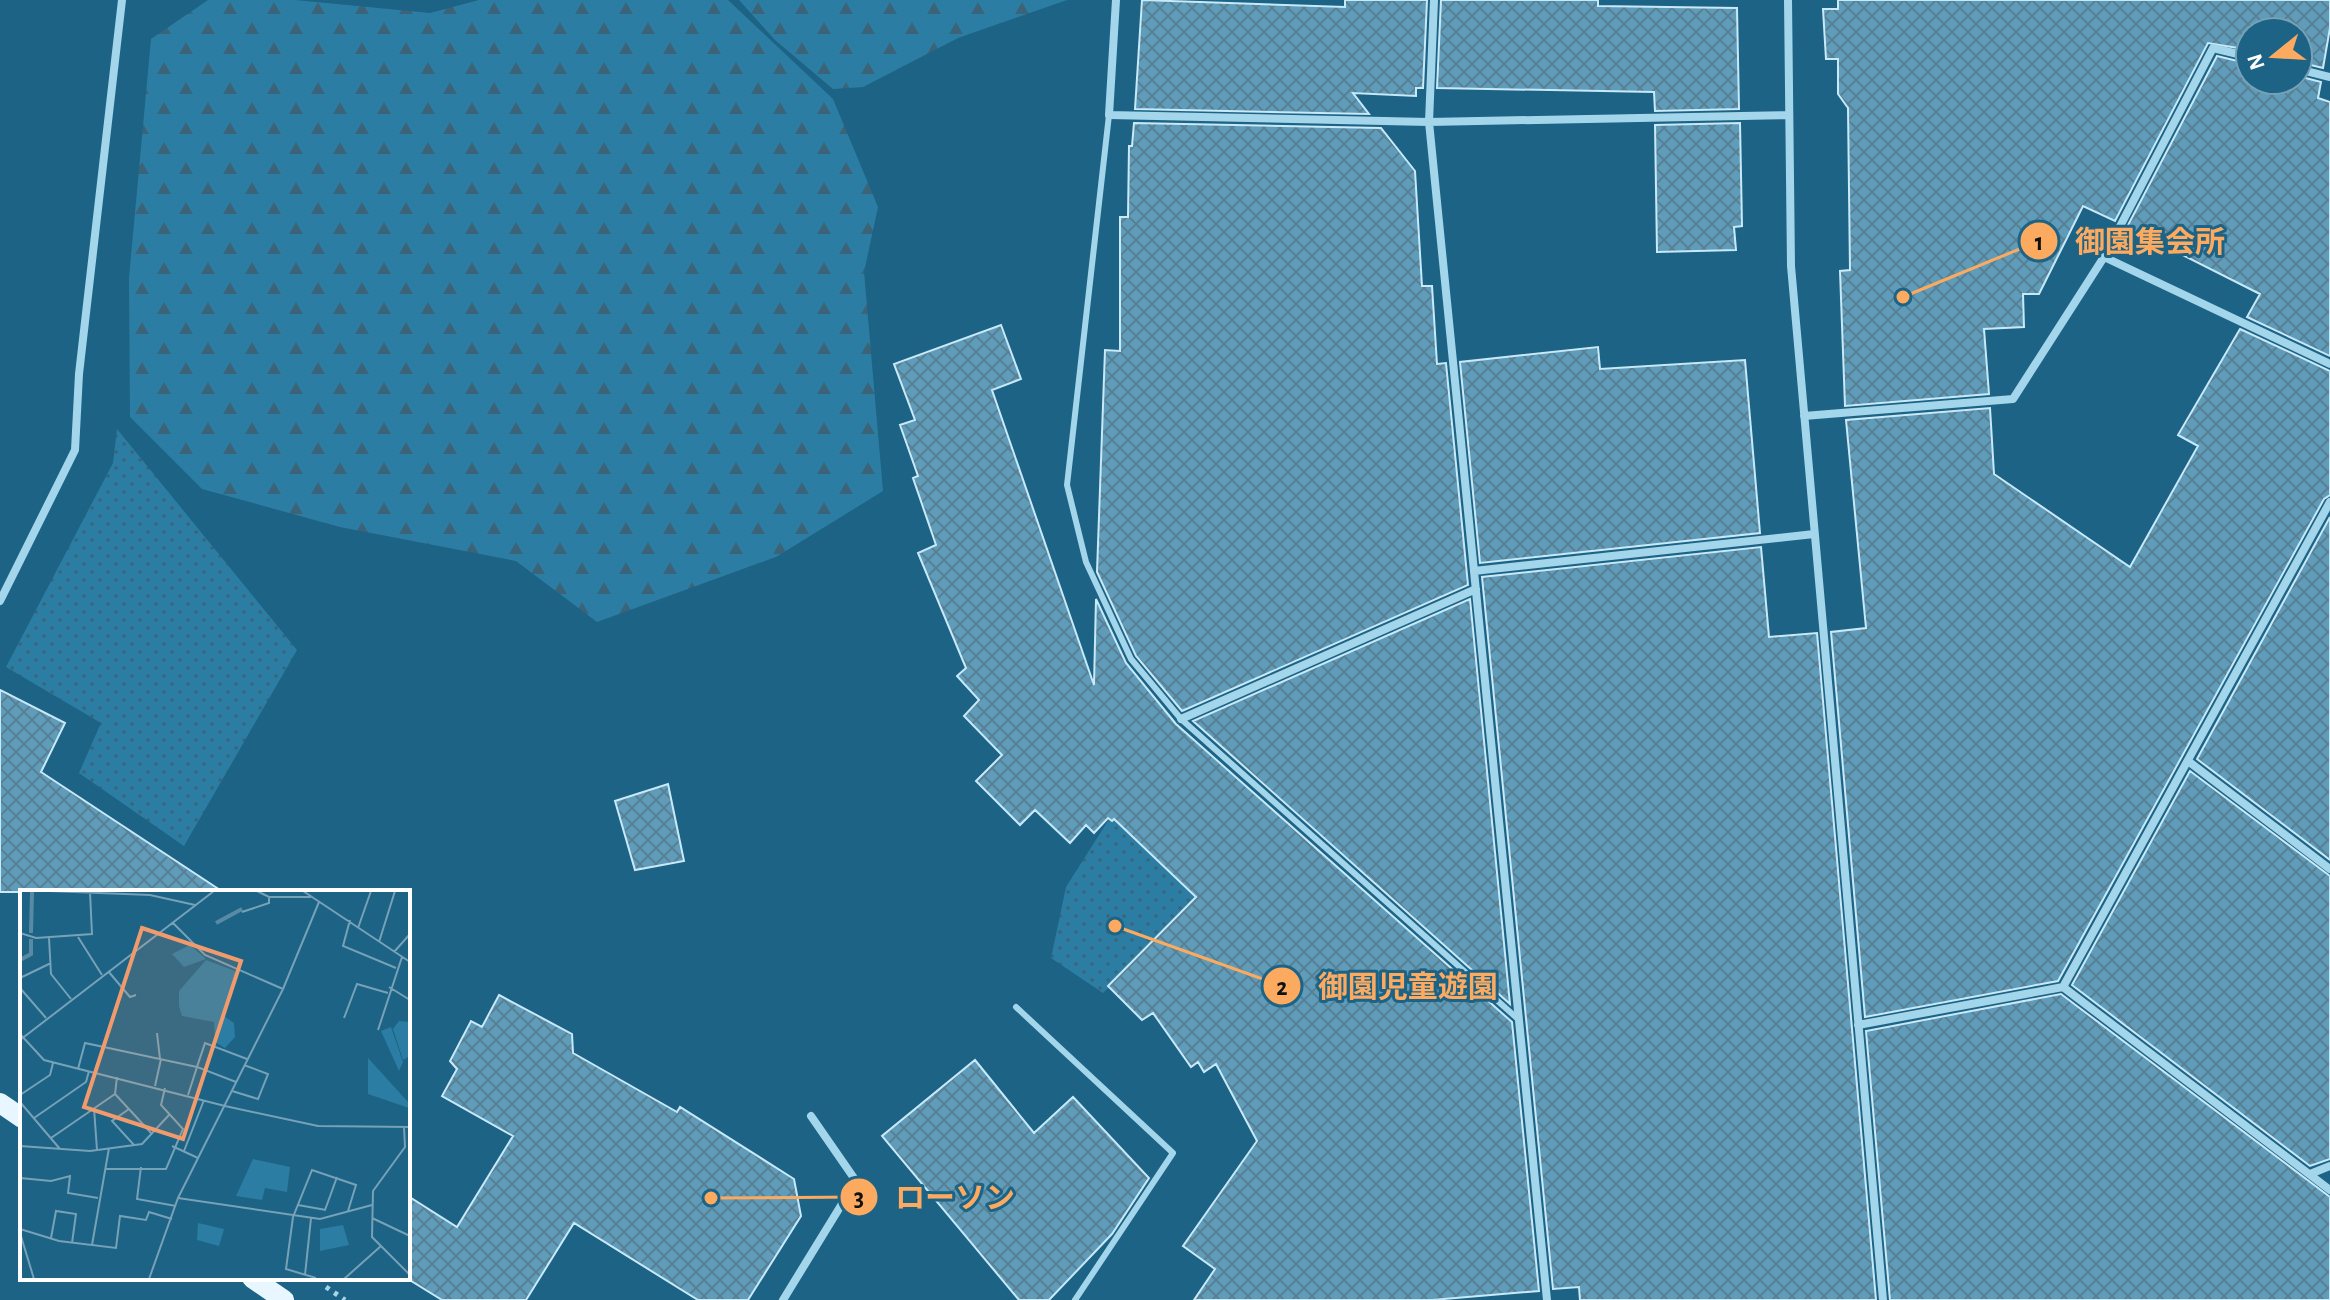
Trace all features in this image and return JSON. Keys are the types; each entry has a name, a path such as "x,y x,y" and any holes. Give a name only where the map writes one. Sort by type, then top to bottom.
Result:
{"main road":[{"path":"0,1103 20,1117"},
{"path":"255,1280 284,1300"}],"street":[{"path":"0,601 75,450 79,374 122,0"},
{"path":"1116,0 1109,115 1429,122 1789,115"},
{"path":"1434,0 1429,122 1547,1300"},
{"path":"1788,0 1791,266 1883,1300"},
{"path":"1804,416 2013,399 2104,257 2213,48 2234,53"},
{"path":"2104,257 2330,364"},
{"path":"2063,987 2330,502"},
{"path":"1474,571 1814,534"},
{"path":"1181,719 1476,589"},
{"path":"2188,761 2330,869"},
{"path":"1858,1025 2063,987 2330,1190"},
{"path":"783,1300 856,1181 811,1116"},
{"path":"2310,1174 2330,1166"}],"lane":[{"path":"1109,115 1067,485 1086,562 1131,659 1181,719 1519,1020"},
{"path":"1016,1007 1173,1153 1075,1300"}],"green space":[{"path":"208,0 295,0 430,13 479,0 728,0 833,99 878,207 864,272 883,491 776,557 597,622 516,561 340,527 202,489 130,417 129,278 151,39"},
{"path":"739,0 1067,0 958,38 863,87 833,89 775,40"},
{"path":"117,429 297,650 184,846 79,773 101,723 6,667 113,463"},
{"path":"1113,813 1205,895 1103,993 1051,958 1066,887"}],"building":[{"path":"1142,0 1345,7 1345,0 1427,0 1423,88 1416,88 1416,96 1353,93 1369,114 1135,109"},
{"path":"1441,0 1598,0 1598,6 1737,8 1739,109 1655,111 1654,92 1437,88"},
{"path":"1838,0 2330,0 2330,28 2323,68 2314,66 2314,16 2234,16 2234,47 2208,43 2115,221 2083,206 2039,294 2023,294 2024,327 1984,329 1989,394 1845,406 1840,271 1850,270 1848,108 1838,94 1838,59 1826,59 1823,9 1838,9"},
{"path":"2217,56 2234,60 2234,96 2314,96 2314,80 2321,82 2318,98 2330,102 2330,356 2247,317 2260,294 2127,227"},
{"path":"1134,123 1381,128 1415,171 1422,286 1432,286 1437,364 1446,363 1468,585 1182,711 1136,656 1097,572 1105,350 1120,351 1120,217 1128,217 1129,146 1132,146"},
{"path":"1740,123 1742,226 1734,227 1736,250 1657,252 1655,125"},
{"path":"1001,325 1021,379 992,390 1094,685 1096,599 1126,663 1176,724 1512,1022 1539,1291 1432,1300 1194,1300 1215,1269 1183,1246 1257,1141 1216,1064 1204,1072 1198,1062 1191,1067 1153,1013 1142,1020 1108,986 1196,897 1114,819 1108,818 1094,833 1086,825 1070,843 1035,810 1020,825 976,781 1002,755 964,716 979,700 957,676 966,668 918,553 936,545 913,478 918,476 900,425 915,420 894,364"},
{"path":"2240,329 2330,371 2330,495 2324,499 2058,981 1865,1017 1831,632 1866,628 1846,420 1990,408 1994,474 2130,567 2198,446 2178,435"},
{"path":"1598,347 1600,369 1745,360 1760,533 1480,563 1460,362"},
{"path":"2330,517 2330,860 2197,759"},
{"path":"1761,547 1769,637 1817,633 1876,1300 1580,1300 1579,1287 1553,1289 1482,577"},
{"path":"1470,599 1510,1004 1193,721"},
{"path":"0,690 65,723 41,772 220,890 20,890 0,892"},
{"path":"2190,771 2330,876 2330,1159 2310,1166 2072,985"},
{"path":"668,784 684,861 635,870 615,801"},
{"path":"2061,994 2330,1197 2330,1300 1890,1300 1866,1031"},
{"path":"499,995 572,1034 573,1053 677,1112 680,1107 794,1179 801,1216 748,1300 698,1300 574,1223 526,1300 442,1300 410,1280 410,1197 457,1227 513,1136 442,1096 457,1069 450,1061 471,1021 482,1027"},
{"path":"975,1060 1034,1133 1073,1097 1149,1178 1112,1234 1049,1300 1019,1300 882,1136"}],"place":[{"name":"御園集会所","path":"1903,297"},
{"name":"御園児童遊園","path":"1115,926"},
{"name":"ローソン","path":"711,1198"}]}
